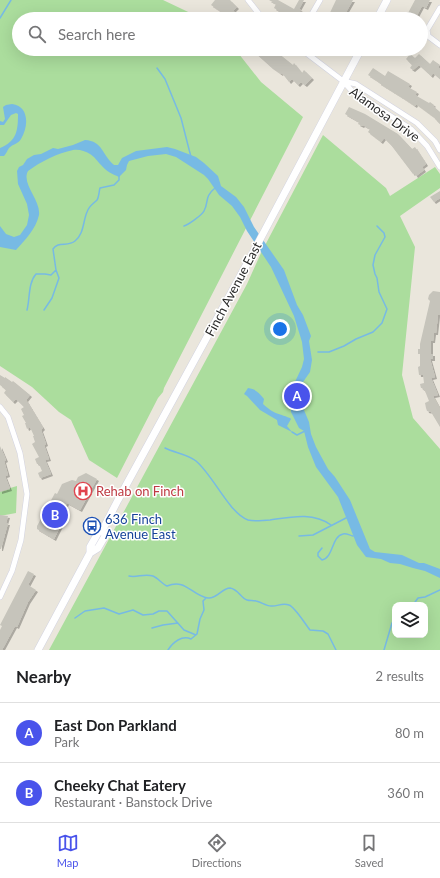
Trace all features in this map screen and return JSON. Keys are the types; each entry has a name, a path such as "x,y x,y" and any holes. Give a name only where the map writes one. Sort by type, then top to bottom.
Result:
{"main road":[{"path":"381,12 387,0"},
{"name":"Finch Avenue East","path":"38,650 90,553 98,548 105,536 103,529 118,500 276,210 357,56"}],"street":[{"path":"248,0 257,12"},
{"path":"313,12 320,0"},
{"path":"428,28 440,8"},
{"path":"428,36 440,45"},
{"path":"310,56 343,81"},
{"name":"Alamosa Drive","path":"343,81 356,84 417,123 435,141 440,150"},
{"name":"Alamosa Drive","path":"343,81 352,92 411,129 427,146 440,167"},
{"path":"0,407 8,416 20,453 27,494 21,540 12,571 0,597"}],"green space":[{"path":"0,0 163,0 188,12 12,12 12,56 241,56 261,82 303,117 163,392 158,398 117,478 89,460 71,420 59,412 32,387 0,366"},
{"path":"323,135 386,188 390,196 435,167 440,174 440,188 400,216 415,247 402,375 413,418 440,449 440,650 49,650 247,284 261,253"},
{"path":"17,486 16,513 0,516 0,491"}],"water":[{"path":"12,104 22,108 26,117 24,134 20,141 9,148 4,156 0,156 0,148 10,142 17,130 18,114 16,113 11,115 4,125 0,125 0,121 3,122 5,119 3,107"},
{"path":"85,140 91,141 99,146 114,165 118,165 122,158 136,151 167,147 175,149 196,157 204,163 218,176 221,186 236,197 244,207 254,227 284,270 297,305 303,315 311,336 309,341 312,360 310,372 303,382 300,393 301,403 309,422 311,434 316,447 328,469 350,500 370,549 375,552 402,555 419,563 424,563 440,569 440,578 425,571 400,564 390,563 381,559 366,557 357,545 338,497 316,467 308,447 304,431 299,428 291,412 291,394 304,359 302,342 294,316 271,267 247,231 240,217 232,206 219,195 204,175 176,157 166,154 148,156 129,161 126,170 119,177 107,171 93,156 86,152 75,150 61,153 38,164 28,171 27,181 39,209 38,220 30,234 16,250 0,247 0,226 6,234 14,237 20,235 27,225 29,215 27,204 18,184 17,171 19,167 23,165 27,159 34,155 41,154 53,148 58,149 73,145"},
{"path":"248,388 259,393 264,399 263,404 270,410 291,419 287,426 292,432 278,425 277,420 260,410 244,394"}],"building":[{"path":"215,0 230,0 237,7 233,11 234,12 220,12 211,5"},
{"path":"269,0 278,0 294,9 299,0 304,0 299,9 301,10 300,12 281,12 274,8 276,4"},
{"path":"336,0 353,0 346,12 330,12"},
{"path":"415,0 430,0 426,8 422,6 419,12 409,12"},
{"path":"259,56 282,56 293,65 294,63 302,73 304,70 312,78 305,85 301,82 298,85 292,79 289,82 282,73 281,74"},
{"path":"408,56 415,58 417,56 421,56 430,64 433,60 440,65 438,67 440,69 440,79 433,73 431,76 419,65 413,70 410,68 412,65 406,59"},
{"path":"373,68 385,76 388,71 410,84 408,87 417,92 415,95 429,103 430,102 440,112 440,124 435,118 416,104 415,106 368,75"},
{"path":"349,107 365,114 398,134 412,149 415,147 426,164 422,167 424,170 416,176 414,173 413,174 384,138 381,142 368,132 370,129 358,124 359,122 345,114"},
{"path":"440,191 440,198 434,202 430,197"},
{"path":"433,291 440,292 440,315 438,315 436,333 434,333 433,341 431,341 431,354 433,354 433,359 430,359 435,377 431,378 438,395 433,396 440,409 440,427 431,412 427,411 425,403 429,401 425,391 421,388 420,384 424,383 423,375 419,375 418,367 420,366 420,354 418,354 418,349 420,349 430,301 428,299 429,295"},
{"path":"0,375 12,382 13,381 30,395 26,400 43,428 41,430 49,459 45,460 51,474 40,478 38,473 42,471 35,459 39,457 32,444 35,442 34,436 30,427 27,429 26,423 22,416 24,415 21,409 24,407 16,399 13,402 4,393 6,390 0,385"},
{"path":"0,446 6,460 4,461 8,475 5,476 10,489 0,492"},
{"path":"86,473 97,479 80,510 67,503 58,521 62,523 54,539 37,529 37,526 55,493 57,494 62,484 72,480 76,481 78,477"},
{"path":"0,515 8,516 6,523 8,523 1,549 0,549"},
{"path":"28,571 34,574 28,585 36,590 28,602 17,627 15,626 2,650 0,650 0,630 2,626 0,625"}],"waterway":[{"path":"0,18 11,0"},
{"path":"157,68 165,79 181,118 191,157"},
{"path":"44,310 52,298 59,278 56,270 53,249 58,245 72,243 78,238 82,231 88,210 97,200 100,188 114,185 119,180 119,176"},
{"path":"184,226 195,220 203,213 209,194 215,188"},
{"path":"318,352 329,352 344,346 373,332 382,323 387,309 379,292 373,265 375,255 385,237 384,233 377,226"},
{"path":"27,310 30,286 33,278 36,274 51,275 56,270"},
{"path":"292,432 297,435 305,431"},
{"path":"165,448 196,461 209,475 234,510 248,520 259,521 302,516 317,518 331,525"},
{"path":"299,536 313,535 348,517"},
{"path":"322,548 318,553 318,556 322,560 329,555 336,539 339,536 343,534 353,536"},
{"path":"129,576 153,576 167,586 179,584 202,597 211,598 227,588 230,588 235,590 247,600 256,601 269,606 284,604 289,605 297,612 310,630 323,631 328,634 336,650"},
{"path":"415,602 418,598 425,597 440,590"},
{"path":"168,650 172,644 178,640 184,638 191,639 197,634 200,619 204,610 203,601 206,598"},
{"path":"75,618 85,611 104,608 119,614 133,610 143,615 153,614 159,611 167,611 184,630 196,635"},
{"path":"152,628 178,623"},
{"path":"384,650 392,623"}],"place":[{"name":"East Don Parkland","path":"297,396"},
{"name":"Rehab on Finch","path":"83,491"},
{"name":"Cheeky Chat Eatery","path":"55,515"},
{"name":"636 Finch Avenue East","path":"92,526"}]}
